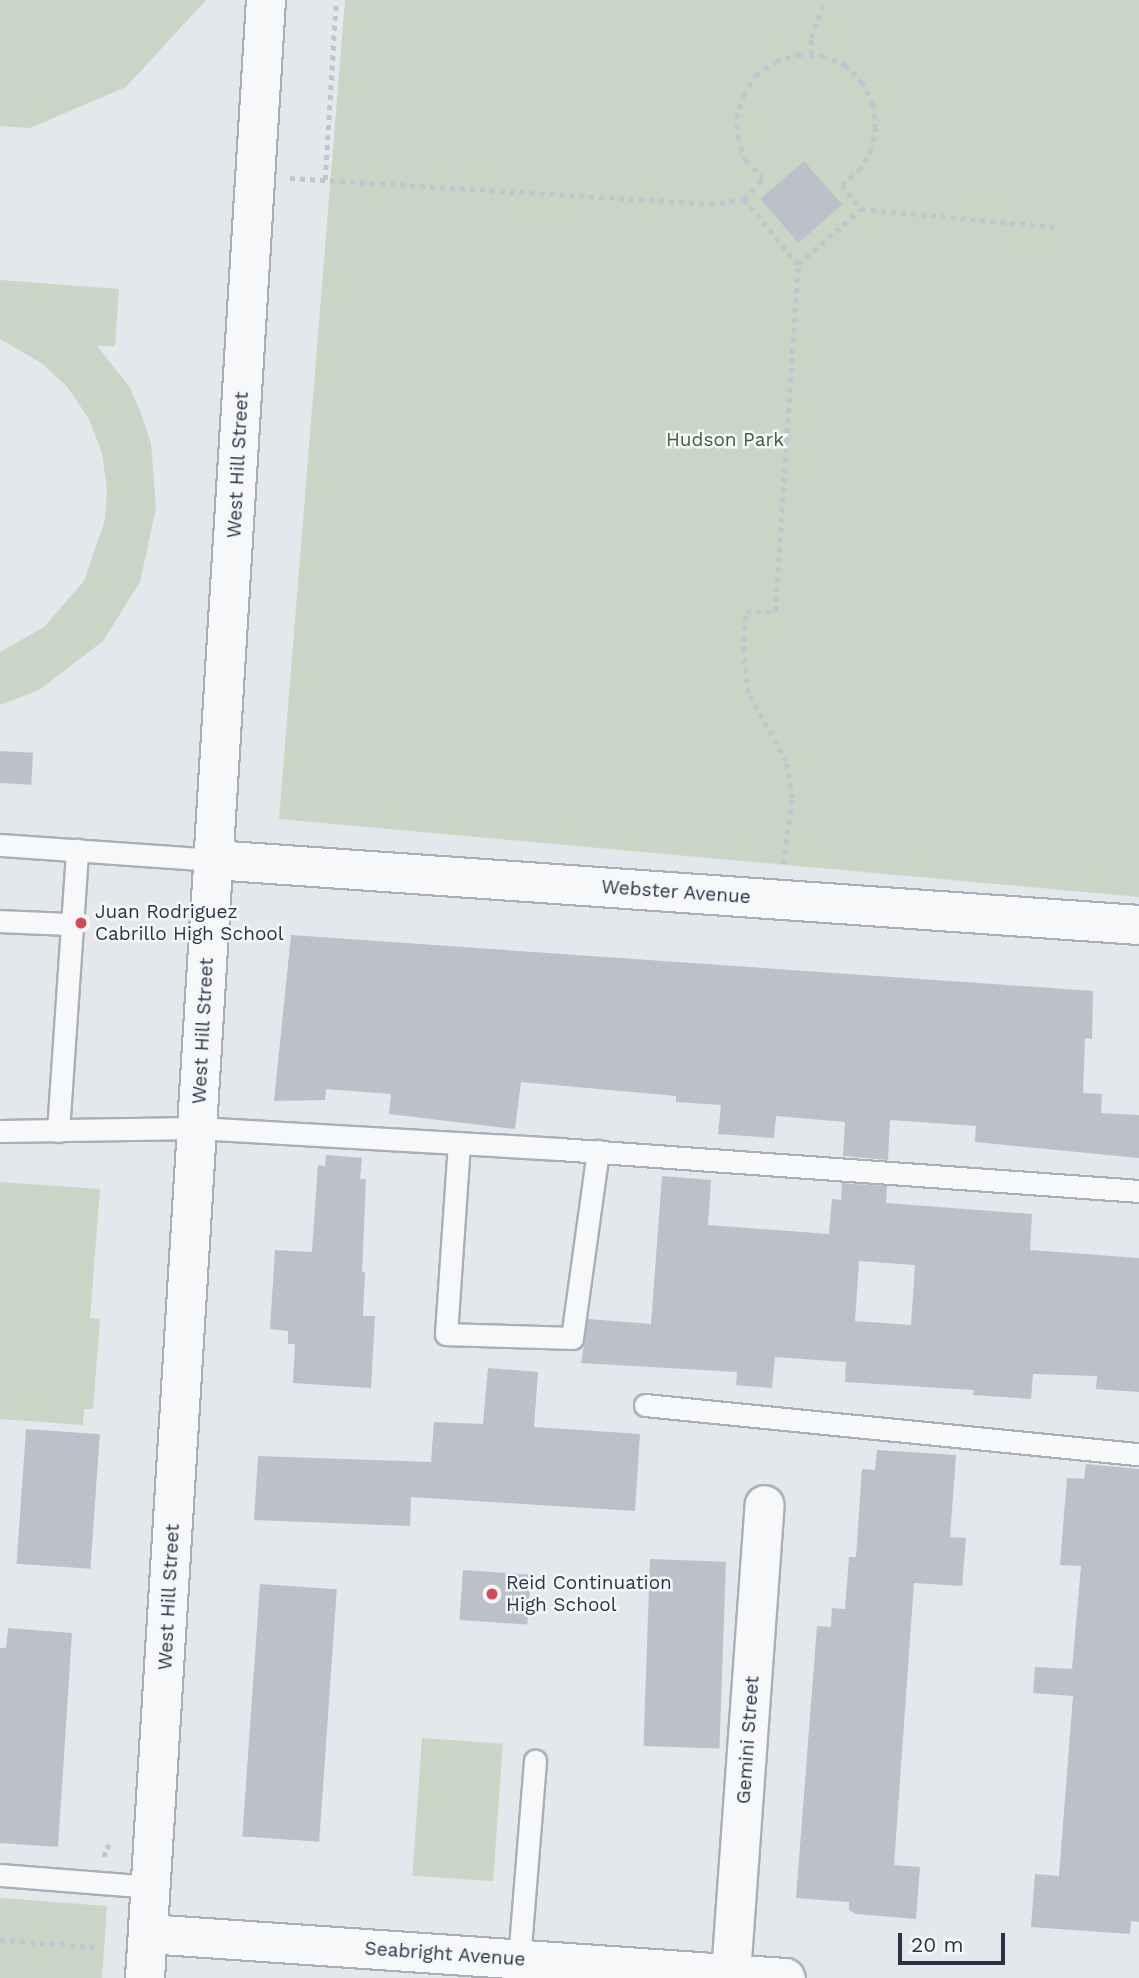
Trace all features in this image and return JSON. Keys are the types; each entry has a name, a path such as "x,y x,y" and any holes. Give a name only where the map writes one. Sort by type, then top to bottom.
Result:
{"street":[{"name":"West Hill Street","path":"145,1978 266,0"},
{"name":"Webster Avenue","path":"214,860 1139,925"},
{"name":"Gemini Street","path":"731,1974 765,1505"},
{"name":"Seabright Avenue","path":"148,1934 785,1978"}],"lane":[{"path":"0,845 214,860"},
{"path":"58,1132 77,850"},
{"path":"0,921 71,924"},
{"path":"0,1131 197,1128 598,1152 1139,1191"},
{"path":"459,1143 446,1334 572,1338 598,1152"},
{"path":"645,1405 1139,1454"},
{"path":"519,1959 534,1761"},
{"path":"0,1875 151,1887"}],"path":[{"path":"325,180 336,0"},
{"path":"810,55 811,38 825,0"},
{"path":"255,176 710,204 744,199 764,179 746,161 738,140 736,118 743,95 757,75 776,61 810,55 845,65 862,82 873,103 876,127 872,149 861,169 842,185 861,209 1055,227"},
{"path":"744,199 798,264 775,612 746,612 743,651 748,693 786,762 792,798 779,900"},
{"path":"798,264 861,209"},
{"path":"104,1858 106,1846 111,1847"},
{"path":"0,1940 95,1947"}],"green space":[{"path":"0,0 206,0 126,87 30,128 0,126"},
{"name":"Hudson Park","path":"345,0 1139,0 1139,897 279,819"},
{"path":"0,280 119,289 115,346 97,346 129,386 141,413 151,443 156,508 140,582 103,641 39,690 0,705 0,652 44,627 84,581 105,520 107,489 102,453 89,419 68,388 43,364 0,339"},
{"path":"0,1182 100,1189 90,1318 100,1319 93,1409 84,1409 83,1425 0,1419"},
{"path":"422,1738 503,1744 493,1881 412,1876"},
{"path":"0,1898 107,1906 102,1978 0,1978"}],"building":[{"path":"804,161 842,205 798,243 760,199"},
{"path":"0,751 33,753 31,785 0,783"},
{"path":"291,935 1093,991 1092,1039 1085,1038 1083,1093 1102,1094 1101,1113 1139,1115 1139,1158 975,1142 976,1126 890,1120 888,1160 843,1156 845,1122 776,1116 774,1138 718,1134 721,1105 676,1102 676,1096 521,1082 515,1129 389,1114 391,1094 326,1089 325,1100 274,1101"},
{"path":"326,1155 362,1158 360,1179 366,1179 363,1316 375,1316 371,1388 293,1383 295,1344 288,1344 288,1331 270,1329 275,1250 312,1252 318,1165 325,1166"},
{"path":"662,1176 711,1180 708,1225 829,1234 832,1199 841,1200 842,1183 887,1186 886,1203 1032,1214 1030,1250 1139,1258 1139,1392 1096,1389 1097,1376 1033,1374 1031,1399 973,1395 974,1390 845,1382 846,1362 775,1357 772,1388 736,1385 737,1372 581,1363 588,1319 651,1324","holes":["859,1261 915,1265 911,1325 855,1321"]},
{"path":"488,1368 538,1372 534,1427 640,1434 635,1511 411,1497 410,1526 254,1520 258,1456 431,1462 434,1422 483,1424"},
{"path":"26,1429 100,1434 90,1569 17,1564"},
{"path":"877,1450 956,1455 950,1537 966,1538 962,1586 914,1583 894,1865 920,1867 916,1919 856,1914 849,1910 849,1902 796,1898 817,1626 831,1627 832,1608 845,1609 849,1557 856,1557 862,1469 875,1470"},
{"path":"1086,1464 1139,1469 1139,1922 1131,1921 1130,1934 1031,1927 1035,1874 1059,1876 1073,1696 1033,1693 1035,1667 1072,1669 1081,1566 1060,1565 1067,1478 1084,1479"},
{"path":"650,1559 726,1562 719,1749 643,1746"},
{"path":"463,1570 531,1575 527,1625 460,1620"},
{"path":"260,1584 337,1589 319,1842 242,1836"},
{"path":"8,1628 72,1633 58,1847 0,1843 0,1648 6,1648"}],"place":[{"name":"Juan Rodriguez Cabrillo High School","path":"81,923"},
{"name":"Reid Continuation High School","path":"492,1594"}]}
